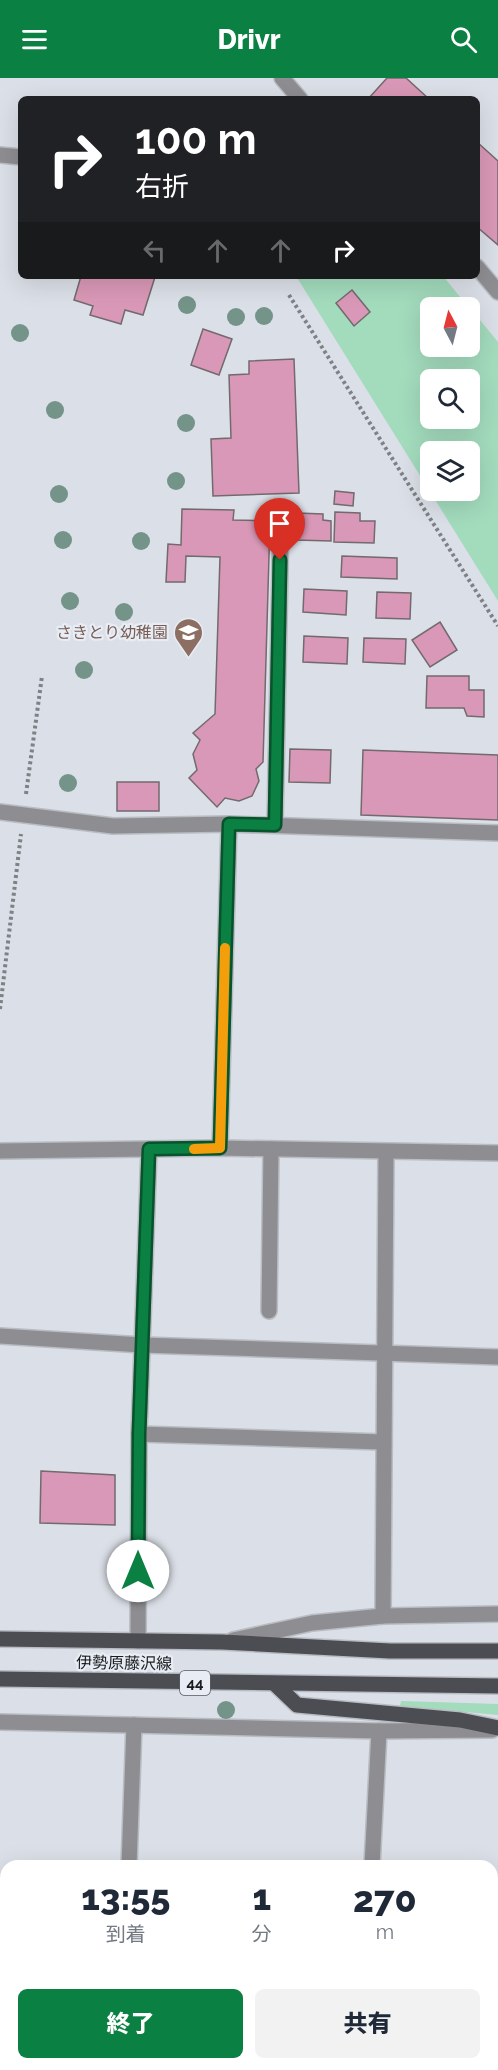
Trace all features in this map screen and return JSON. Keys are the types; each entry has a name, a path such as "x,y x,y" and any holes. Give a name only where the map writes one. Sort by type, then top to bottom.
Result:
{"main road":[{"name":"伊勢原藤沢線","path":"0,1639 222,1642 390,1651 498,1651"},
{"name":"伊勢原藤沢線","path":"0,1679 276,1685 498,1686"},
{"path":"276,1685 297,1705 460,1720 498,1729"}],"street":[{"path":"282,78 297,96"},
{"path":"0,155 18,157"},
{"path":"480,271 498,292"},
{"path":"275,825 281,516"},
{"path":"0,812 113,826 229,824 498,833"},
{"path":"220,1148 229,824"},
{"path":"0,1151 220,1148 498,1153"},
{"path":"138,1641 139,1434 149,1149"},
{"path":"269,1311 271,1149"},
{"path":"383,1617 382,1442 386,1152"},
{"path":"0,1336 142,1345 498,1357"},
{"path":"139,1434 382,1442"},
{"path":"222,1642 312,1623 383,1617 498,1614"},
{"path":"0,1722 379,1731 498,1729"},
{"path":"129,1860 134,1725"},
{"path":"372,1860 379,1731"}],"path":[{"path":"289,295 498,626"},
{"path":"0,1009 42,676"}],"green space":[{"path":"298,279 445,279 460,297 420,297 420,357 480,357 480,320 498,342 498,601 436,501 480,501 480,441 420,441 420,476"},
{"path":"401,1701 498,1704 498,1715 400,1706"}],"building":[{"path":"387,78 406,78 426,96 371,96"},
{"path":"480,145 498,161 498,245 480,230"},
{"path":"80,279 154,279 143,315 125,310 121,324 90,315 93,306 74,300"},
{"path":"352,290 370,312 354,326 336,303"},
{"path":"203,329 232,339 219,375 191,365"},
{"path":"294,359 299,493 213,496 211,439 231,438 229,375 249,374 249,361"},
{"path":"335,491 354,493 353,506 334,504"},
{"path":"182,509 234,510 233,520 270,521 263,762 256,769 259,781 252,796 239,801 225,798 217,807 189,778 197,770 193,754 200,740 193,733 215,714 220,557 186,556 185,582 166,582 168,544 181,545"},
{"path":"335,512 360,513 360,521 375,521 374,543 334,542"},
{"path":"297,513 323,514 323,520 331,521 331,541 296,540"},
{"path":"342,556 397,558 397,579 341,577"},
{"path":"304,589 347,591 346,615 303,612"},
{"path":"377,592 411,593 410,619 376,618"},
{"path":"440,622 457,650 430,667 412,640"},
{"path":"304,636 348,638 347,664 303,662"},
{"path":"364,638 406,639 405,664 363,662"},
{"path":"427,676 469,676 469,690 484,690 484,717 467,716 464,708 426,708"},
{"path":"290,749 331,750 330,783 289,782"},
{"path":"363,750 498,755 498,820 361,815"},
{"path":"117,782 159,782 159,811 117,811"},
{"path":"41,1471 115,1475 115,1525 40,1523"}],"slow traffic":[{"path":"194,1149 220,1148 225,948"}],"place":[{"name":"さきとり幼稚園","path":"189,658"}],"route":[{"path":"138,1571 139,1434 149,1149 220,1148 229,824 275,825 280,560"}]}
